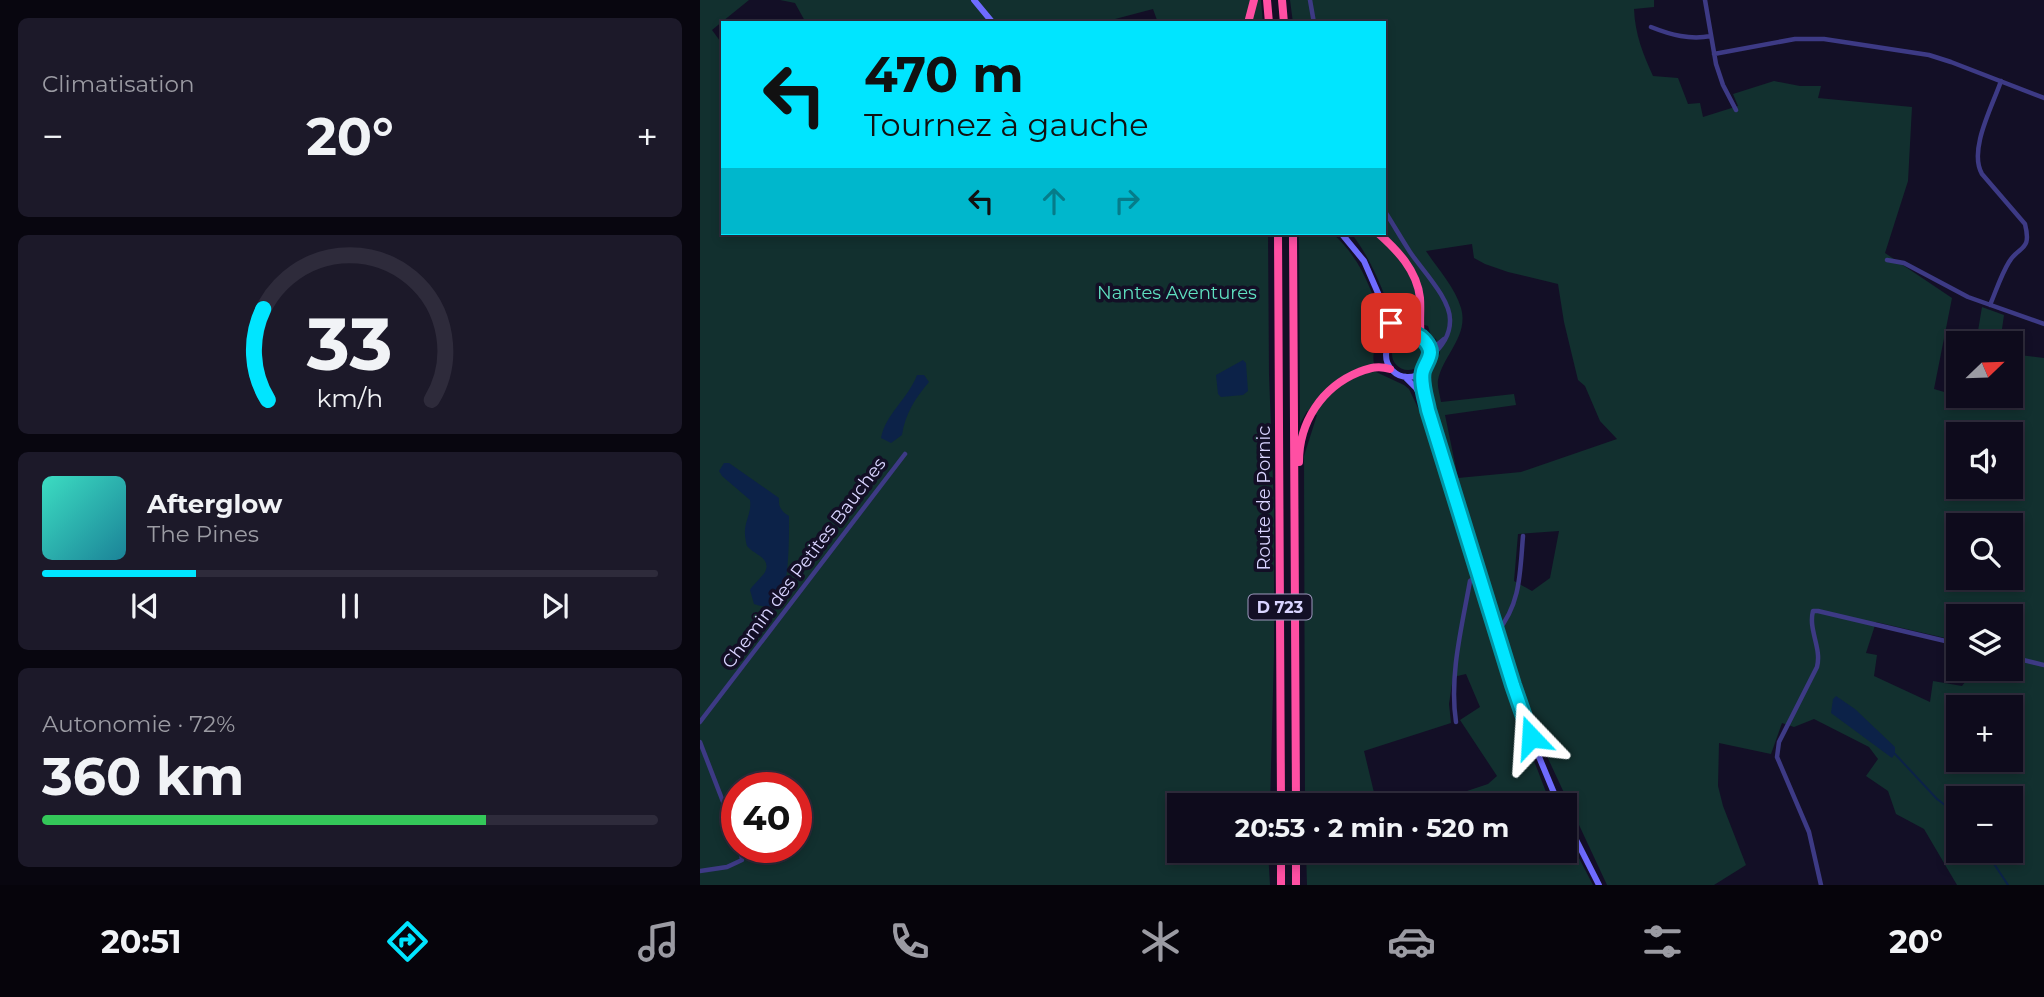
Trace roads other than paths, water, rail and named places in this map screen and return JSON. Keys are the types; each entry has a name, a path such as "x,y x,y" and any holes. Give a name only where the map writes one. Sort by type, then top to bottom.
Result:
{"highway":[{"path":"1249,21 1254,0"},
{"path":"1267,0 1269,21"},
{"path":"1282,0 1284,21"},
{"name":"Route de Pornic","path":"1278,235 1281,793"},
{"name":"Route de Pornic","path":"1293,235 1296,793"},
{"path":"1380,235 1402,257 1416,279 1424,341"},
{"path":"1294,484 1299,471 1305,427 1322,396 1353,375 1377,366 1390,369"},
{"path":"1281,863 1282,885"},
{"path":"1296,863 1296,885"}],"street":[{"path":"974,0 991,21"},
{"path":"1310,0 1314,21"},
{"path":"1705,0 1714,54 1723,85 1737,110"},
{"path":"1651,27 1688,38 1711,36"},
{"path":"1714,54 1795,40 1824,39 1929,55 2044,98"},
{"path":"1990,305 2008,263 2024,249 2027,242 2025,224 1978,167 1977,159 1986,118 2001,81"},
{"path":"1386,213 1448,308 1451,323 1442,345 1429,358 1423,371 1424,392 1519,703 1554,793"},
{"path":"1343,235 1364,261 1384,310 1395,329 1403,333 1413,333 1424,341 1437,344 1445,338"},
{"path":"1887,260 1904,263 1968,298 2044,324"},
{"path":"1384,310 1389,331 1385,357 1390,369 1405,377 1415,376 1423,371"},
{"path":"1389,343 1403,333"},
{"path":"1424,341 1429,358"},
{"path":"1405,377 1416,388 1428,410"},
{"name":"Chemin des Petites Bauches","path":"700,722 905,454"},
{"path":"1497,632 1516,599 1523,536"},
{"path":"1455,722 1453,701 1458,645 1470,580 1479,574"},
{"path":"1821,885 1809,832 1777,757 1779,743 1820,657 1811,621 1813,611 1946,641"},
{"path":"2023,660 2044,665"},
{"path":"700,742 721,796"},
{"path":"1577,842 1599,885"},
{"path":"700,872 738,863"}],"water":[{"path":"1243,360 1246,363 1248,391 1243,395 1221,397 1218,394 1216,375"},
{"path":"917,375 924,375 929,382 912,406 902,435 891,443 881,438 884,429"},
{"path":"724,463 729,463 779,498 781,509 789,516 789,549 784,589 781,598 773,606 754,604 750,590 765,572 766,563 747,546 745,530 750,500 722,476 719,471"},
{"path":"1836,696 1855,709 1895,747 1892,758 1831,713"}],"waterway":[{"path":"1895,754 1946,806"},
{"path":"1994,863 2008,885"}],"park label":[{"name":"Nantes Aventures","path":"1177,293"}]}
